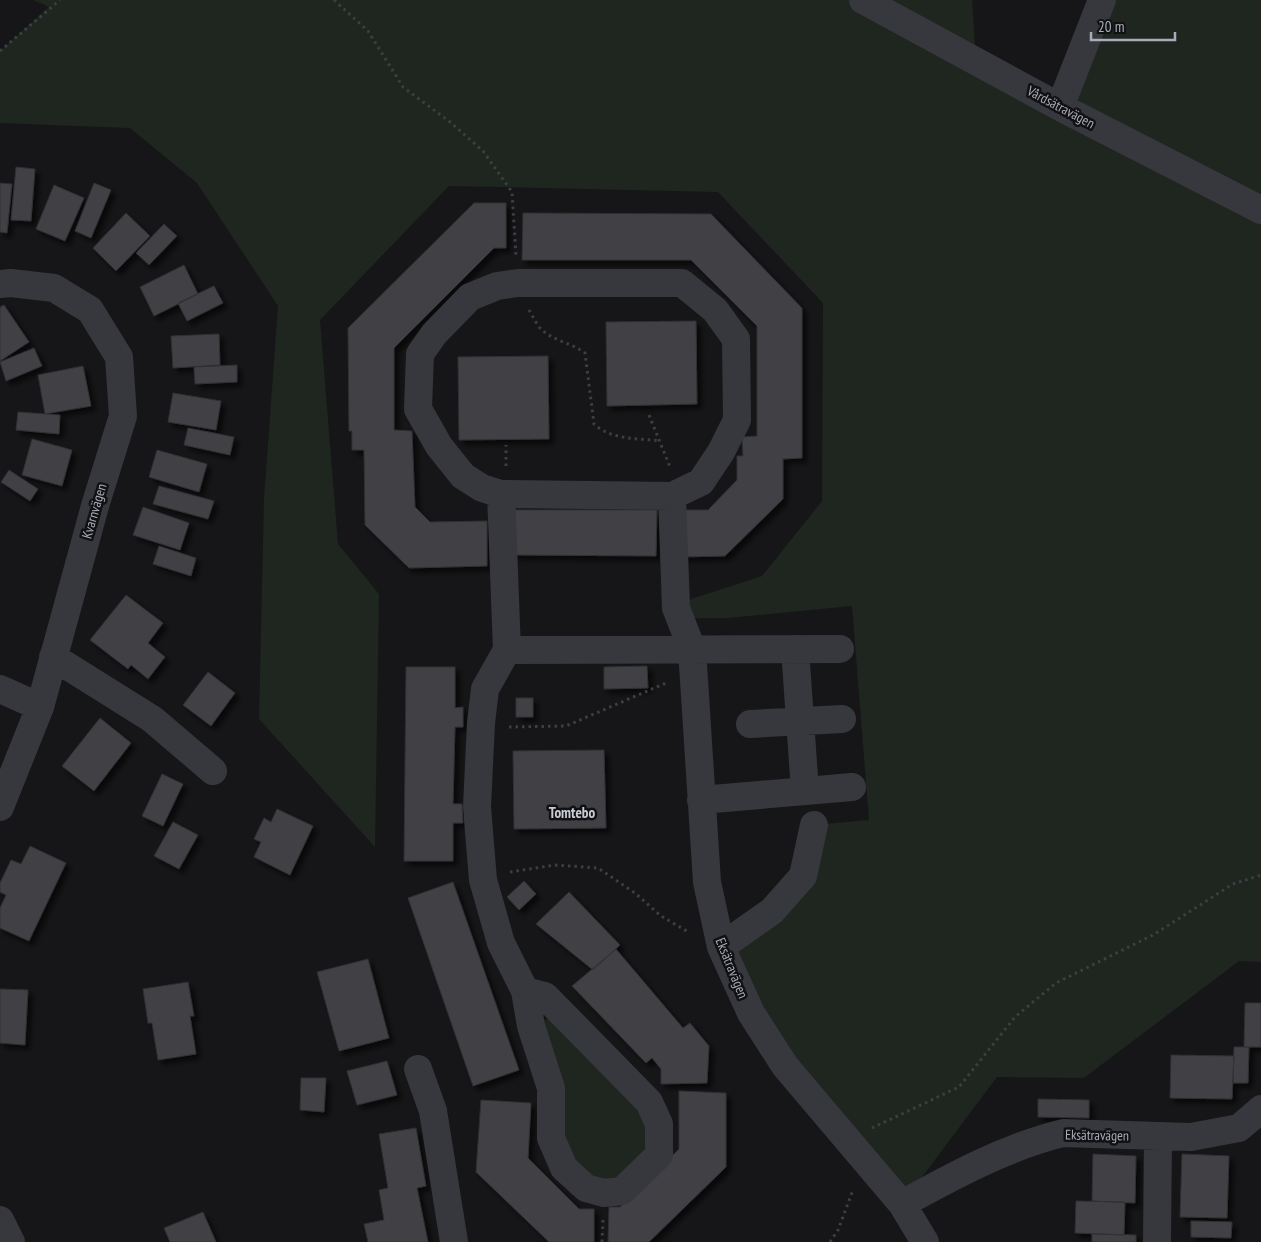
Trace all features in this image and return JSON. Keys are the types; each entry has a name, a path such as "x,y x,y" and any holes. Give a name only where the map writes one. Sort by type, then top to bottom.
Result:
{"street":[{"name":"Vårdsätravägen","path":"863,0 1060,107 1261,210"},
{"path":"1060,107 1102,0"},
{"name":"Kvarnvägen","path":"0,284 11,282 54,288 90,310 119,357 122,416 40,707 0,807"},
{"path":"518,283 682,284 715,310 736,339 737,420 721,452 701,482 672,496 501,494 482,488 463,476 439,446 418,409 420,354 434,334 470,297 497,286 518,283"},
{"path":"501,494 507,650 485,689 480,728 477,807 483,880 501,943 525,991 531,1026 551,1088 551,1138 564,1168 586,1188 604,1194 622,1191 659,1155 658,1124 650,1102 545,996 525,991"},
{"name":"Eksätravägen","path":"672,496 676,608 692,660 707,882 721,947 751,1013 785,1066 902,1204 925,1242"},
{"path":"507,650 692,660 795,649 840,649"},
{"path":"795,649 804,791"},
{"path":"53,657 152,719 213,771"},
{"path":"0,689 40,707"},
{"path":"750,724 842,719"},
{"path":"702,800 852,787"},
{"path":"721,947 772,911 804,876 814,825"},
{"path":"418,1069 433,1111 454,1242"},
{"name":"Eksätravägen","path":"902,1204 965,1170 1043,1138 1072,1133 1191,1136 1239,1128 1261,1110"},
{"path":"1157,1242 1158,1136"},
{"path":"0,1220 11,1242"}],"path":[{"path":"0,51 60,0"},
{"path":"334,0 368,31 403,87 423,104 450,122 483,151 512,192 518,283 528,308 541,330 553,337 575,345 585,353 594,424 603,432 621,437 660,440"},
{"path":"649,415 676,480 672,496"},
{"path":"480,728 566,726 692,660"},
{"path":"483,880 512,872 555,865 598,868 635,893 661,916 694,936 721,947"},
{"path":"847,1140 959,1087 1015,1017 1056,983 1153,935 1233,884 1261,875"},
{"path":"830,1242 838,1230 853,1191"}],"shaded area":[{"path":"33,0 972,0 976,61 1060,107 1102,0 1261,0 1261,962 1239,961 1084,1078 997,1077 902,1204 822,1111 721,947 772,911 814,825 869,820 852,606 728,618 687,618 685,601 762,576 822,501 823,303 718,192 449,186 320,320 338,544 379,594 375,847 259,719 264,499 278,306 197,183 130,128 0,123 0,51 49,7"},
{"path":"561,1012 649,1102 659,1155 622,1191 564,1168 533,1031 545,1020"}],"building":[{"path":"16,167 35,169 31,221 11,220"},
{"path":"0,183 12,184 7,233 0,232"},
{"path":"94,183 111,190 91,238 75,231"},
{"path":"54,185 84,198 65,241 36,229"},
{"path":"474,203 506,203 506,248 494,248 394,348 394,430 412,431 415,507 430,522 487,521 487,566 409,568 365,525 364,450 352,450 352,431 349,431 348,328"},
{"path":"126,213 150,236 116,271 93,248"},
{"path":"523,213 711,214 802,308 802,458 783,459 783,499 725,556 681,557 681,510 708,510 737,480 737,456 743,456 742,437 757,436 757,326 691,260 522,260"},
{"path":"164,224 177,236 149,265 136,253"},
{"path":"184,265 198,294 154,316 140,287"},
{"path":"214,286 223,303 187,321 178,303"},
{"path":"4,305 29,342 0,361 0,307"},
{"path":"696,321 697,404 607,406 606,322"},
{"path":"219,334 220,365 173,368 171,336"},
{"path":"34,348 42,366 6,381 0,362"},
{"path":"548,356 549,439 459,440 458,357"},
{"path":"237,365 237,382 195,384 194,367"},
{"path":"83,366 91,406 45,414 38,375"},
{"path":"173,393 221,401 216,430 168,422"},
{"path":"18,412 60,415 59,434 16,430"},
{"path":"188,428 234,437 230,455 184,445"},
{"path":"32,439 72,450 62,486 22,475"},
{"path":"157,450 207,464 199,492 149,477"},
{"path":"9,470 38,489 30,501 1,482"},
{"path":"159,486 214,501 208,519 153,504"},
{"path":"143,507 189,523 180,550 133,535"},
{"path":"513,510 657,510 656,556 513,555"},
{"path":"159,546 196,558 191,576 153,564"},
{"path":"126,595 163,623 148,643 165,657 148,679 131,665 128,669 90,640"},
{"path":"647,666 648,688 604,689 604,667"},
{"path":"406,667 455,667 455,708 463,707 463,727 455,727 453,804 462,804 463,823 453,823 453,861 404,861"},
{"path":"208,672 235,693 211,726 183,705"},
{"path":"516,698 533,698 533,717 516,717"},
{"path":"100,718 131,743 94,791 62,766"},
{"path":"604,750 606,828 514,829 513,751"},
{"path":"162,774 183,784 163,826 142,816"},
{"path":"277,809 313,826 290,875 254,857 261,842 254,839 264,818 271,822"},
{"path":"173,822 198,835 179,869 154,856"},
{"path":"30,846 66,863 29,941 0,928 0,908 6,895 0,892 0,883 11,860 21,864"},
{"path":"524,881 536,894 519,910 507,897"},
{"path":"453,882 519,1070 473,1086 408,898"},
{"path":"569,892 620,945 593,970 536,924"},
{"path":"616,949 683,1028 690,1023 709,1046 707,1083 661,1084 661,1069 652,1058 646,1063 572,986"},
{"path":"368,959 389,1038 339,1051 317,972"},
{"path":"188,982 194,1016 190,1016 196,1054 158,1060 152,1023 148,1023 143,989"},
{"path":"0,989 28,990 25,1045 0,1043"},
{"path":"1245,1003 1261,1003 1261,1047 1244,1047"},
{"path":"1234,1047 1249,1047 1248,1083 1233,1083"},
{"path":"1171,1055 1234,1056 1232,1099 1170,1098"},
{"path":"387,1061 397,1095 357,1105 347,1071"},
{"path":"301,1078 326,1078 324,1112 300,1110"},
{"path":"679,1091 726,1093 726,1167 649,1242 608,1242 609,1207 620,1207 679,1149"},
{"path":"1038,1099 1089,1100 1089,1118 1038,1117"},
{"path":"481,1100 531,1103 528,1158 579,1209 594,1209 594,1242 549,1242 476,1172"},
{"path":"416,1128 426,1186 417,1188 428,1242 368,1242 364,1224 384,1220 379,1190 388,1188 379,1134"},
{"path":"1093,1154 1136,1156 1135,1203 1092,1201"},
{"path":"1182,1154 1229,1156 1227,1218 1180,1217"},
{"path":"1076,1201 1125,1202 1124,1235 1075,1233"},
{"path":"203,1212 216,1242 170,1242 164,1228"},
{"path":"1191,1221 1232,1222 1231,1238 1191,1237"},
{"path":"1092,1234 1136,1235 1136,1242 1092,1242"}],"district":[{"name":"Tomtebo","path":"572,812"}]}
